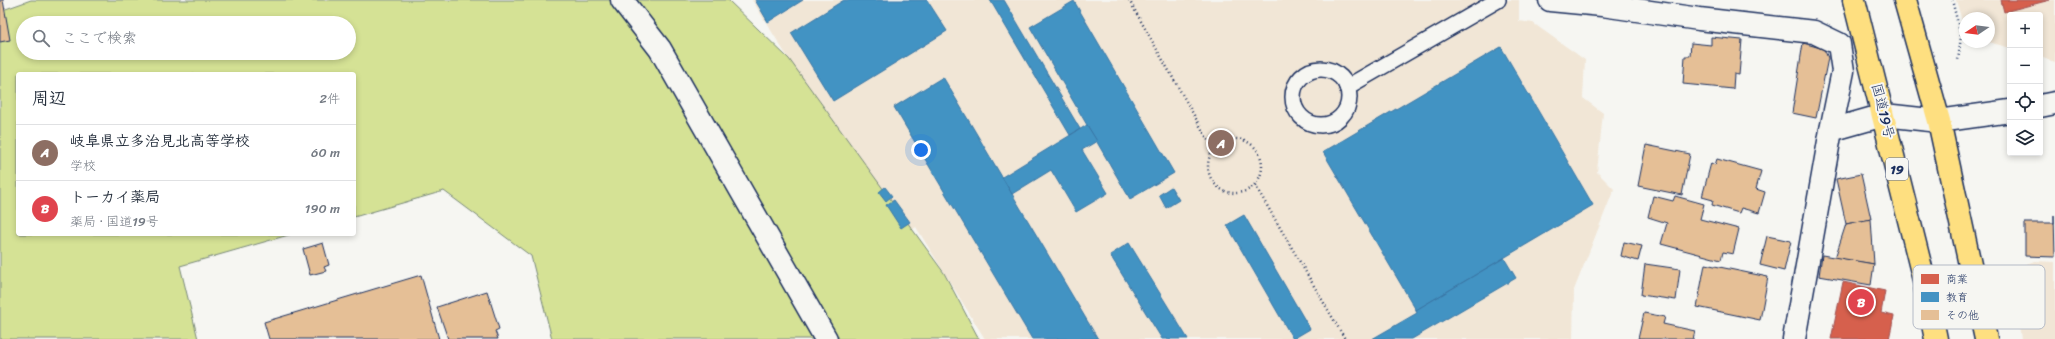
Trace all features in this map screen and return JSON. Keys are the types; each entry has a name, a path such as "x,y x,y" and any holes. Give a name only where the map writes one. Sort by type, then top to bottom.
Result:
{"highway":[{"name":"国道19号","path":"1854,0 1920,265"},
{"path":"1905,0 1939,121 1970,265"},
{"name":"国道19号","path":"1934,329 1936,339"},
{"path":"1984,329 1986,339"}],"street":[{"path":"622,0 660,49 826,339"},
{"path":"1550,0 1602,5 1699,19 1814,32 1839,44 1842,71 1794,339"},
{"path":"2043,105 2055,103"},
{"path":"1831,130 1884,115 1939,121 2007,111"}],"lane":[{"path":"1347,87 1498,0"}],"path":[{"path":"1129,0 1213,149"},
{"path":"1952,0 1961,36 1958,61"},
{"path":"1228,140 1237,140 1253,147 1261,163 1261,171 1255,185 1244,191 1236,193 1219,188 1209,174 1208,166 1213,149 1228,140"},
{"path":"1255,185 1346,339"}],"shaded area":[{"path":"752,0 1519,0 1519,21 1533,23 1585,60 1583,98 1603,113 1597,172 1614,189 1574,290 1573,339 985,339 916,227 901,239"},
{"path":"1956,0 2055,0 2055,62 2043,58 2043,12 2007,12 2007,47 1995,44 1995,12 1959,12"},
{"path":"2035,261 2055,262 2055,339 2021,339 2020,329 2045,329 2045,265 2023,265"}],"green space":[{"path":"31,0 728,0 789,59 944,273 979,339 552,339 531,256 444,191 356,216 356,72 16,72 16,236 285,236 180,266 198,339 0,339 0,11"}],"building: 商業":[{"path":"2001,0 2050,0 2004,12"},
{"path":"1843,282 1885,291 1881,313 1894,316 1889,339 1831,339"}],"building: 教育":[{"path":"755,0 803,0 768,22"},
{"path":"844,0 927,0 947,31 833,101 791,33"},
{"path":"990,0 1004,0 1080,129 1070,135"},
{"path":"1074,1 1174,173 1130,199 1030,27"},
{"path":"1501,47 1593,205 1416,310 1323,152"},
{"path":"943,77 1098,339 1032,339 894,107"},
{"path":"1087,125 1097,141 1082,150 1108,193 1076,212 1051,170 1012,194 1002,177"},
{"path":"885,187 892,196 886,201 879,192"},
{"path":"1171,187 1179,200 1166,208 1159,195"},
{"path":"894,200 910,222 901,228 886,205"},
{"path":"1244,215 1310,329 1293,339 1227,225"},
{"path":"1129,243 1188,339 1162,339 1110,255"},
{"path":"1504,258 1516,278 1412,339 1372,339 1417,313 1416,310"}],"building: その他":[{"path":"0,0 3,0 10,40 0,42"},
{"path":"1711,37 1742,40 1739,75 1734,74 1733,89 1683,84 1685,56 1690,56 1691,43 1711,45"},
{"path":"1803,43 1824,49 1828,58 1816,118 1792,113"},
{"path":"1646,145 1690,154 1682,195 1638,186"},
{"path":"1717,159 1761,171 1756,189 1765,192 1759,213 1741,208 1739,213 1712,205 1713,200 1702,197 1711,163 1715,165"},
{"path":"1861,174 1871,219 1846,224 1836,179"},
{"path":"1653,196 1673,201 1675,196 1704,204 1700,219 1739,229 1733,254 1723,252 1721,260 1661,244 1667,223 1648,217"},
{"path":"2054,215 2055,257 2025,256 2025,223 2054,223"},
{"path":"1871,219 1874,264 1835,258 1846,224"},
{"path":"1767,236 1791,241 1784,271 1760,265"},
{"path":"1624,242 1642,246 1638,261 1621,256"},
{"path":"323,243 329,265 324,267 326,271 310,275 303,249"},
{"path":"1822,255 1874,264 1871,285 1819,276"},
{"path":"1645,264 1680,269 1676,300 1641,295"},
{"path":"1705,264 1768,277 1760,320 1697,307"},
{"path":"421,275 439,339 269,339 264,322"},
{"path":"487,291 499,329 495,331 498,339 448,339 437,307"},
{"path":"1644,313 1665,317 1663,324 1695,331 1693,339 1638,339"}],"place":[{"name":"岐阜県立多治見北高等学校","path":"1221,143"},
{"name":"トーカイ薬局","path":"1861,302"}]}
